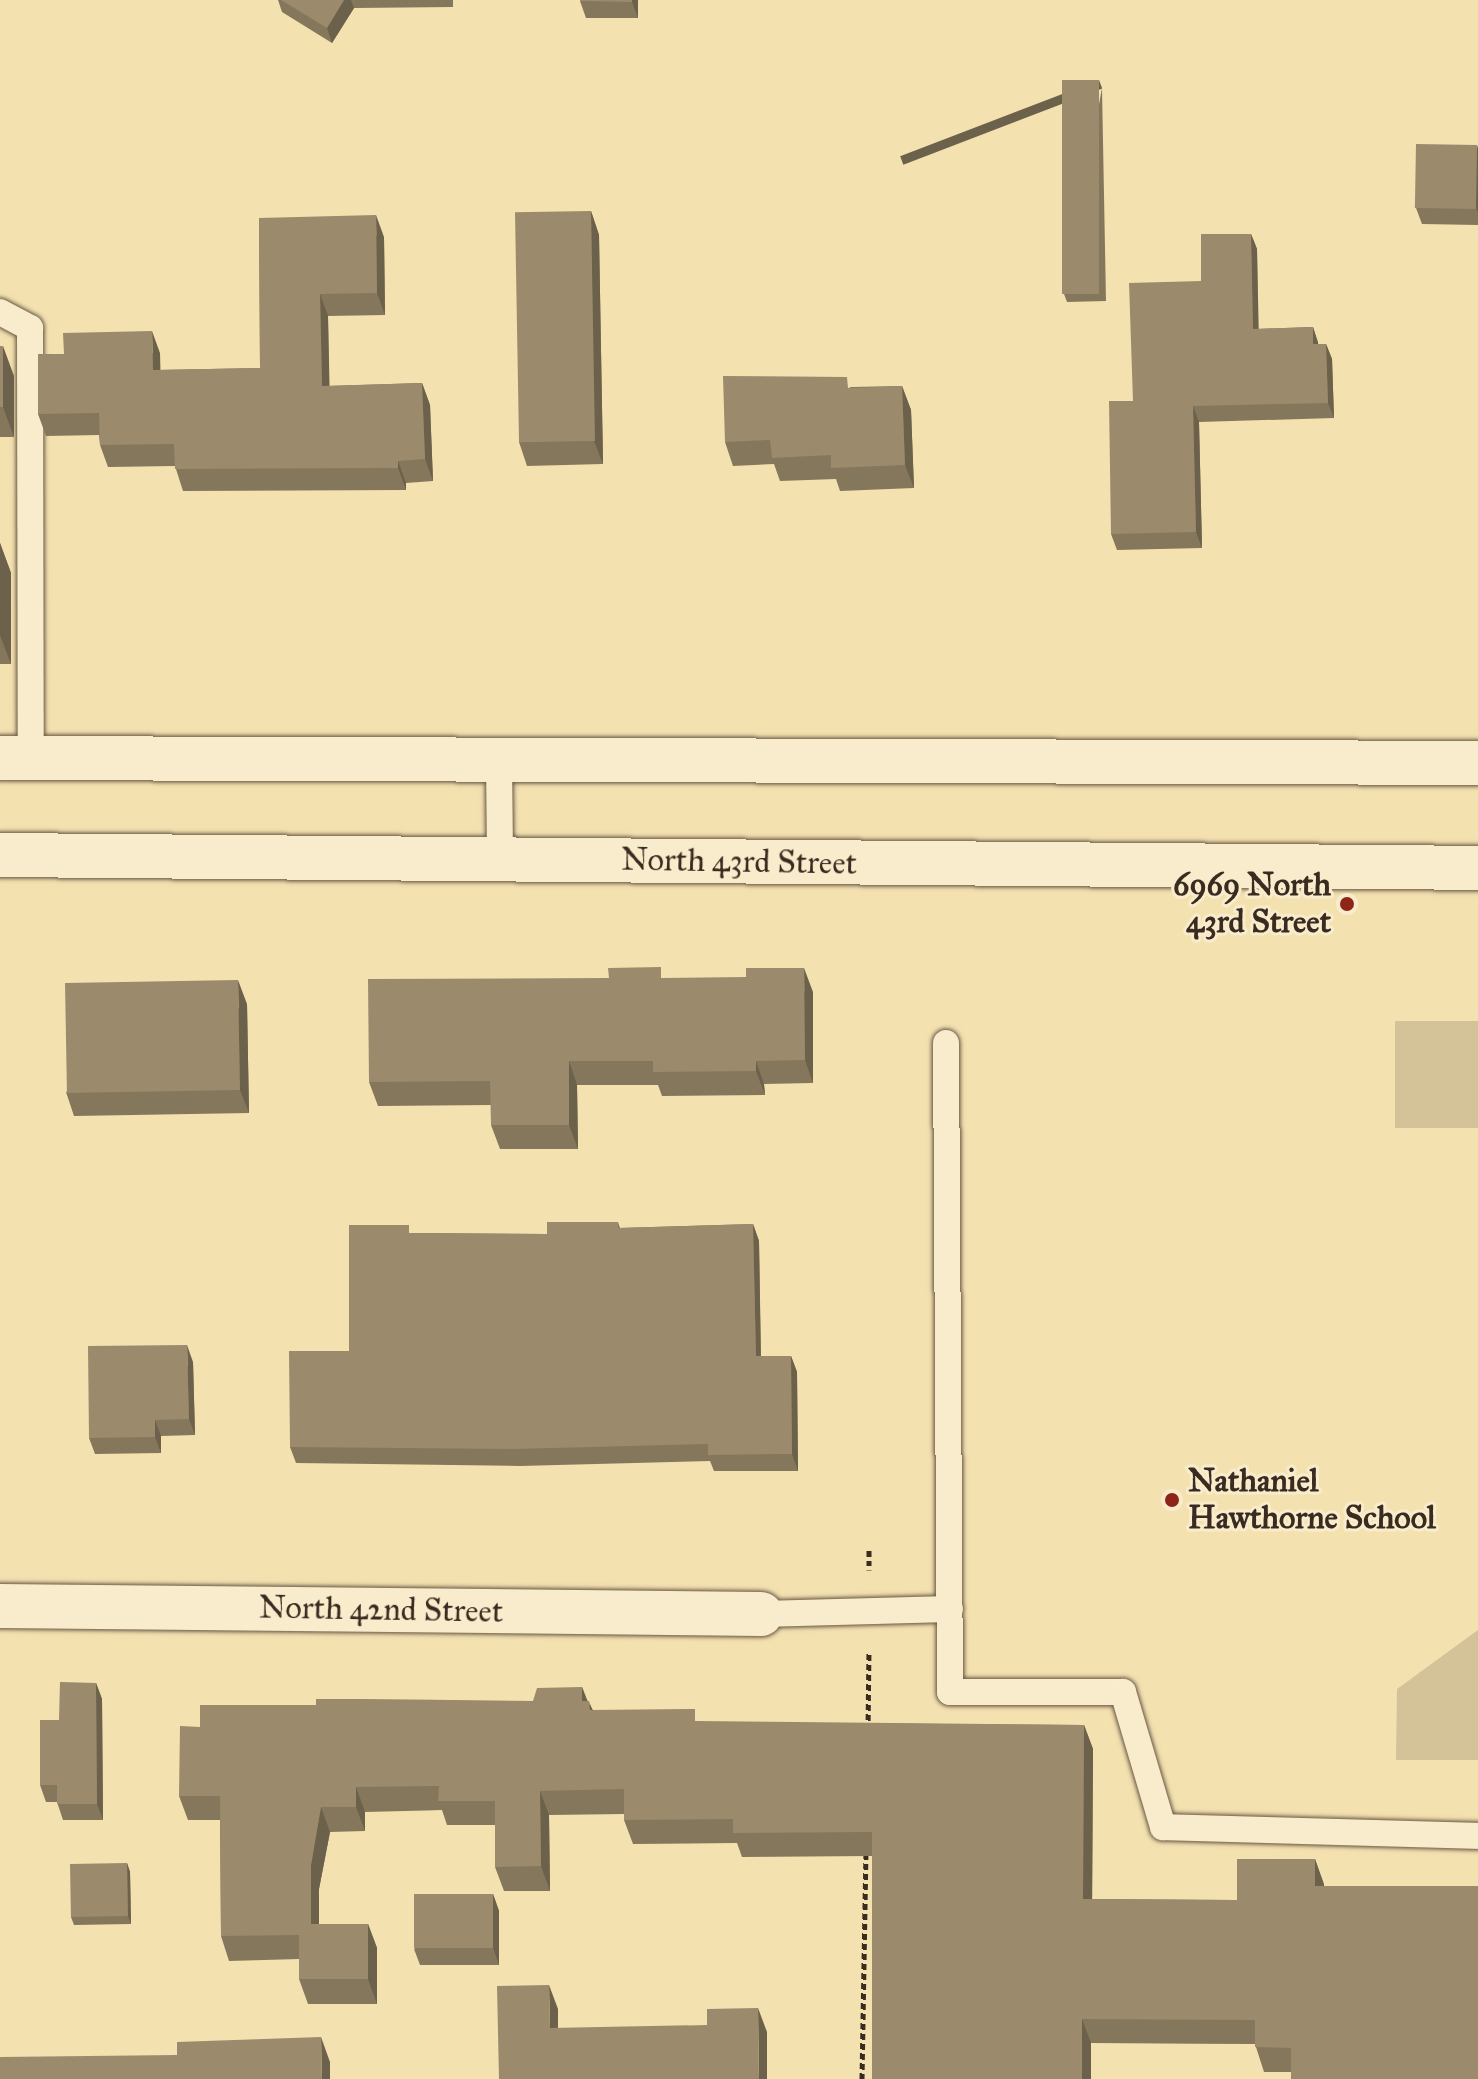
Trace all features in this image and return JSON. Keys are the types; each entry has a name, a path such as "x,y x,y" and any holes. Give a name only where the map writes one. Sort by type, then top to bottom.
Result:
{"main road":[{"path":"16,758 1478,763"},
{"name":"North 43rd Street","path":"0,855 1478,868"},
{"name":"North 42nd Street","path":"0,1606 761,1614"}],"lane":[{"path":"0,312 30,328 16,758"},
{"path":"499,760 500,859"},
{"path":"946,1043 950,1692 1123,1692 1163,1827 1478,1836"},
{"path":"761,1614 950,1609"}],"path":[{"path":"867,1734 869,1550"},
{"path":"862,2079 866,1843"}],"shaded area":[{"path":"1395,1021 1478,1021 1478,1128 1395,1128"},
{"path":"1478,1630 1478,1760 1396,1760 1397,1689"}],"building":[{"path":"281,0 344,0 327,28"},
{"path":"632,0 632,2 580,1"},
{"path":"1062,80 1099,80 1099,294 1062,294"},
{"path":"1416,144 1477,145 1476,209 1415,208"},
{"path":"591,211 595,441 519,442 515,212"},
{"path":"376,215 377,293 320,294 322,386 422,383 425,459 398,461 398,468 175,469 174,444 100,445 99,413 38,414 38,354 64,354 63,333 152,331 153,370 260,368 259,218"},
{"path":"1201,234 1251,234 1253,329 1313,327 1313,344 1326,344 1328,403 1193,406 1196,532 1111,534 1109,401 1133,401 1129,283 1201,281"},
{"path":"0,346 3,346 3,407 0,407"},
{"path":"723,376 847,377 848,388 902,386 905,465 831,468 831,455 772,458 770,440 725,442"},
{"path":"661,967 661,978 746,977 746,968 804,968 805,1060 756,1061 756,1071 653,1072 653,1061 569,1061 569,1125 491,1125 490,1081 369,1082 368,979 609,978 608,968"},
{"path":"238,980 240,1090 67,1093 65,983"},
{"path":"547,1222 618,1222 618,1228 753,1224 756,1356 791,1356 792,1454 708,1455 708,1444 514,1449 290,1447 289,1351 349,1351 349,1225 409,1225 409,1233 547,1234"},
{"path":"187,1345 189,1419 155,1420 155,1437 89,1438 88,1346"},
{"path":"60,1682 96,1683 97,1804 57,1804 57,1785 40,1785 40,1720 59,1720"},
{"path":"582,1687 582,1701 589,1701 590,1710 695,1709 695,1721 1084,1725 1083,1899 1237,1900 1237,1859 1315,1859 1315,1886 1478,1886 1478,2079 1291,2079 1291,2048 1255,2047 1255,2020 1082,2019 1082,2079 872,2079 872,1832 733,1833 733,1819 624,1820 624,1789 540,1791 541,1866 495,1867 495,1801 438,1801 439,1786 356,1787 356,1807 321,1807 311,1865 311,1924 368,1924 368,1979 299,1979 299,1935 221,1936 220,1796 179,1796 180,1726 200,1727 200,1705 316,1705 316,1699 533,1701 537,1688"},
{"path":"127,1863 128,1916 71,1917 70,1864"},
{"path":"414,1894 493,1894 493,1948 414,1948"},
{"path":"549,1985 550,2028 707,2025 707,2009 758,2008 759,2079 499,2079 497,1986"},
{"path":"321,2037 322,2079 0,2079 0,2057 177,2055 177,2042"}],"place":[{"name":"6969 North 43rd Street","path":"1347,904"},
{"name":"Nathaniel Hawthorne School","path":"1172,1500"}]}
